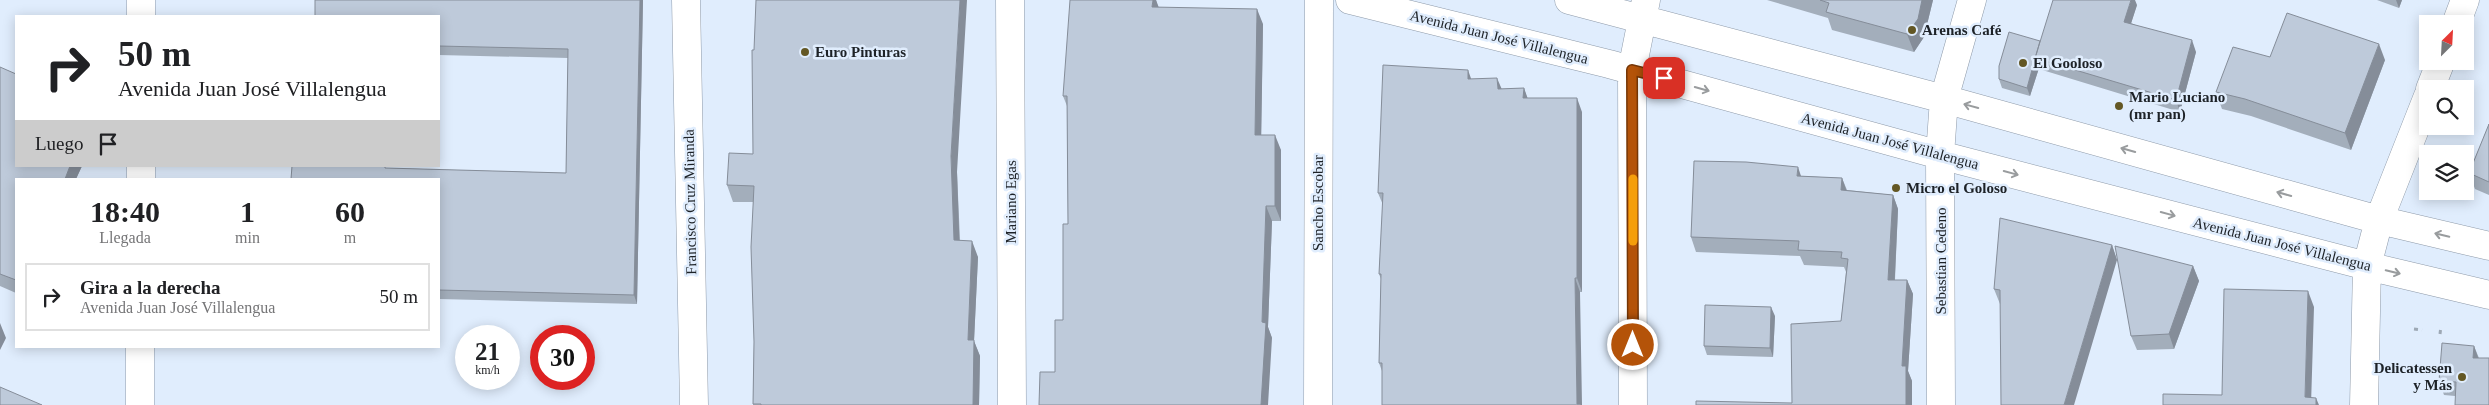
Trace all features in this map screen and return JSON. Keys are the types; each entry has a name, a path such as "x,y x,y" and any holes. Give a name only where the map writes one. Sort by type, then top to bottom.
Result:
{"street":[{"path":"141,0 141,15"},
{"name":"Francisco Cruz Miranda","path":"686,0 694,405"},
{"name":"Mariano Egas","path":"1010,0 1012,405"},
{"name":"Sancho Escobar","path":"1318,405 1319,0"},
{"name":"Avenida Juan José Villalengua","path":"1350,0 1632,70 1940,155 2367,266 2489,295"},
{"path":"1569,0 1643,9 1944,99 2379,220 2489,246"},
{"name":"Sebastian Cedeno","path":"1941,405 1940,155 1944,99 1972,0"},
{"path":"2459,15 2465,0"},
{"path":"1633,405 1632,70 1643,9"},
{"path":"2364,405 2367,266 2379,220 2419,119"},
{"path":"140,348 140,405"}],"path":[{"path":"2440,334 2442,326"},
{"path":"2414,329 2422,330"}],"building":[{"path":"315,0 640,0 634,295 440,290 440,178 291,178 292,167 385,167 566,173 568,49 440,46 440,15 315,15"},
{"path":"756,0 960,0 951,156 954,240 972,241 968,340 974,340 973,405 753,404 754,342 751,247 754,186 727,185 729,153 753,154 752,50 754,50"},
{"path":"1070,0 1153,0 1152,7 1257,9 1255,135 1275,135 1275,206 1266,206 1262,322 1266,323 1261,405 1039,405 1040,372 1055,372 1055,320 1063,320 1063,224 1068,224 1067,96 1063,96"},
{"path":"1820,0 1922,0 1918,19 1907,34 1826,12 1829,3"},
{"path":"2053,0 2131,0 2124,22 2192,40 2176,100 2035,58"},
{"path":"2287,13 2379,44 2345,133 2245,99 2216,92 2233,47 2270,57"},
{"name":"El Gooloso","path":"2009,32 2040,41 2027,88 1999,79 1999,66"},
{"path":"1383,65 1468,70 1468,79 1497,78 1498,89 1524,88 1523,98 1577,98 1577,278 1575,278 1577,404 1581,405 1382,405 1382,363 1379,363 1381,274 1379,274 1383,193 1378,193"},
{"path":"0,67 15,74 15,167 70,167 65,178 15,178 15,280 0,274"},
{"path":"2489,124 2489,182 2474,175 2474,161"},
{"path":"1694,161 1746,162 1798,167 1797,176 1842,178 1841,190 1893,195 1888,280 1907,280 1902,366 1906,366 1906,405 1696,405 1696,401 1792,403 1791,324 1841,321 1848,259 1841,258 1842,252 1798,250 1799,241 1691,237"},
{"path":"2000,218 2112,245 2064,405 2001,405 2000,290 1994,289"},
{"path":"2115,246 2193,266 2169,334 2131,336"},
{"path":"2224,289 2308,291 2305,397 2316,398 2316,405 2163,405 2163,394 2222,395"},
{"path":"1705,305 1771,307 1770,348 1704,346"},
{"path":"2442,343 2474,346 2473,358 2489,358 2489,405 2455,405 2456,382 2439,381"},
{"path":"0,387 42,405 0,405"}],"slow traffic":[{"path":"1633,179 1633,241"}],"place":[{"name":"Arenas Café","path":"1912,30"},
{"name":"Euro Pinturas","path":"805,52"},
{"name":"El Gooloso","path":"2023,63"},
{"name":"Mario Luciano (mr pan)","path":"2119,106"},
{"name":"Micro el Goloso","path":"1896,188"},
{"name":"Delicatessen y Más","path":"2462,377"}],"route":[{"path":"1633,345 1634,107 1632,70 1664,78"}]}
